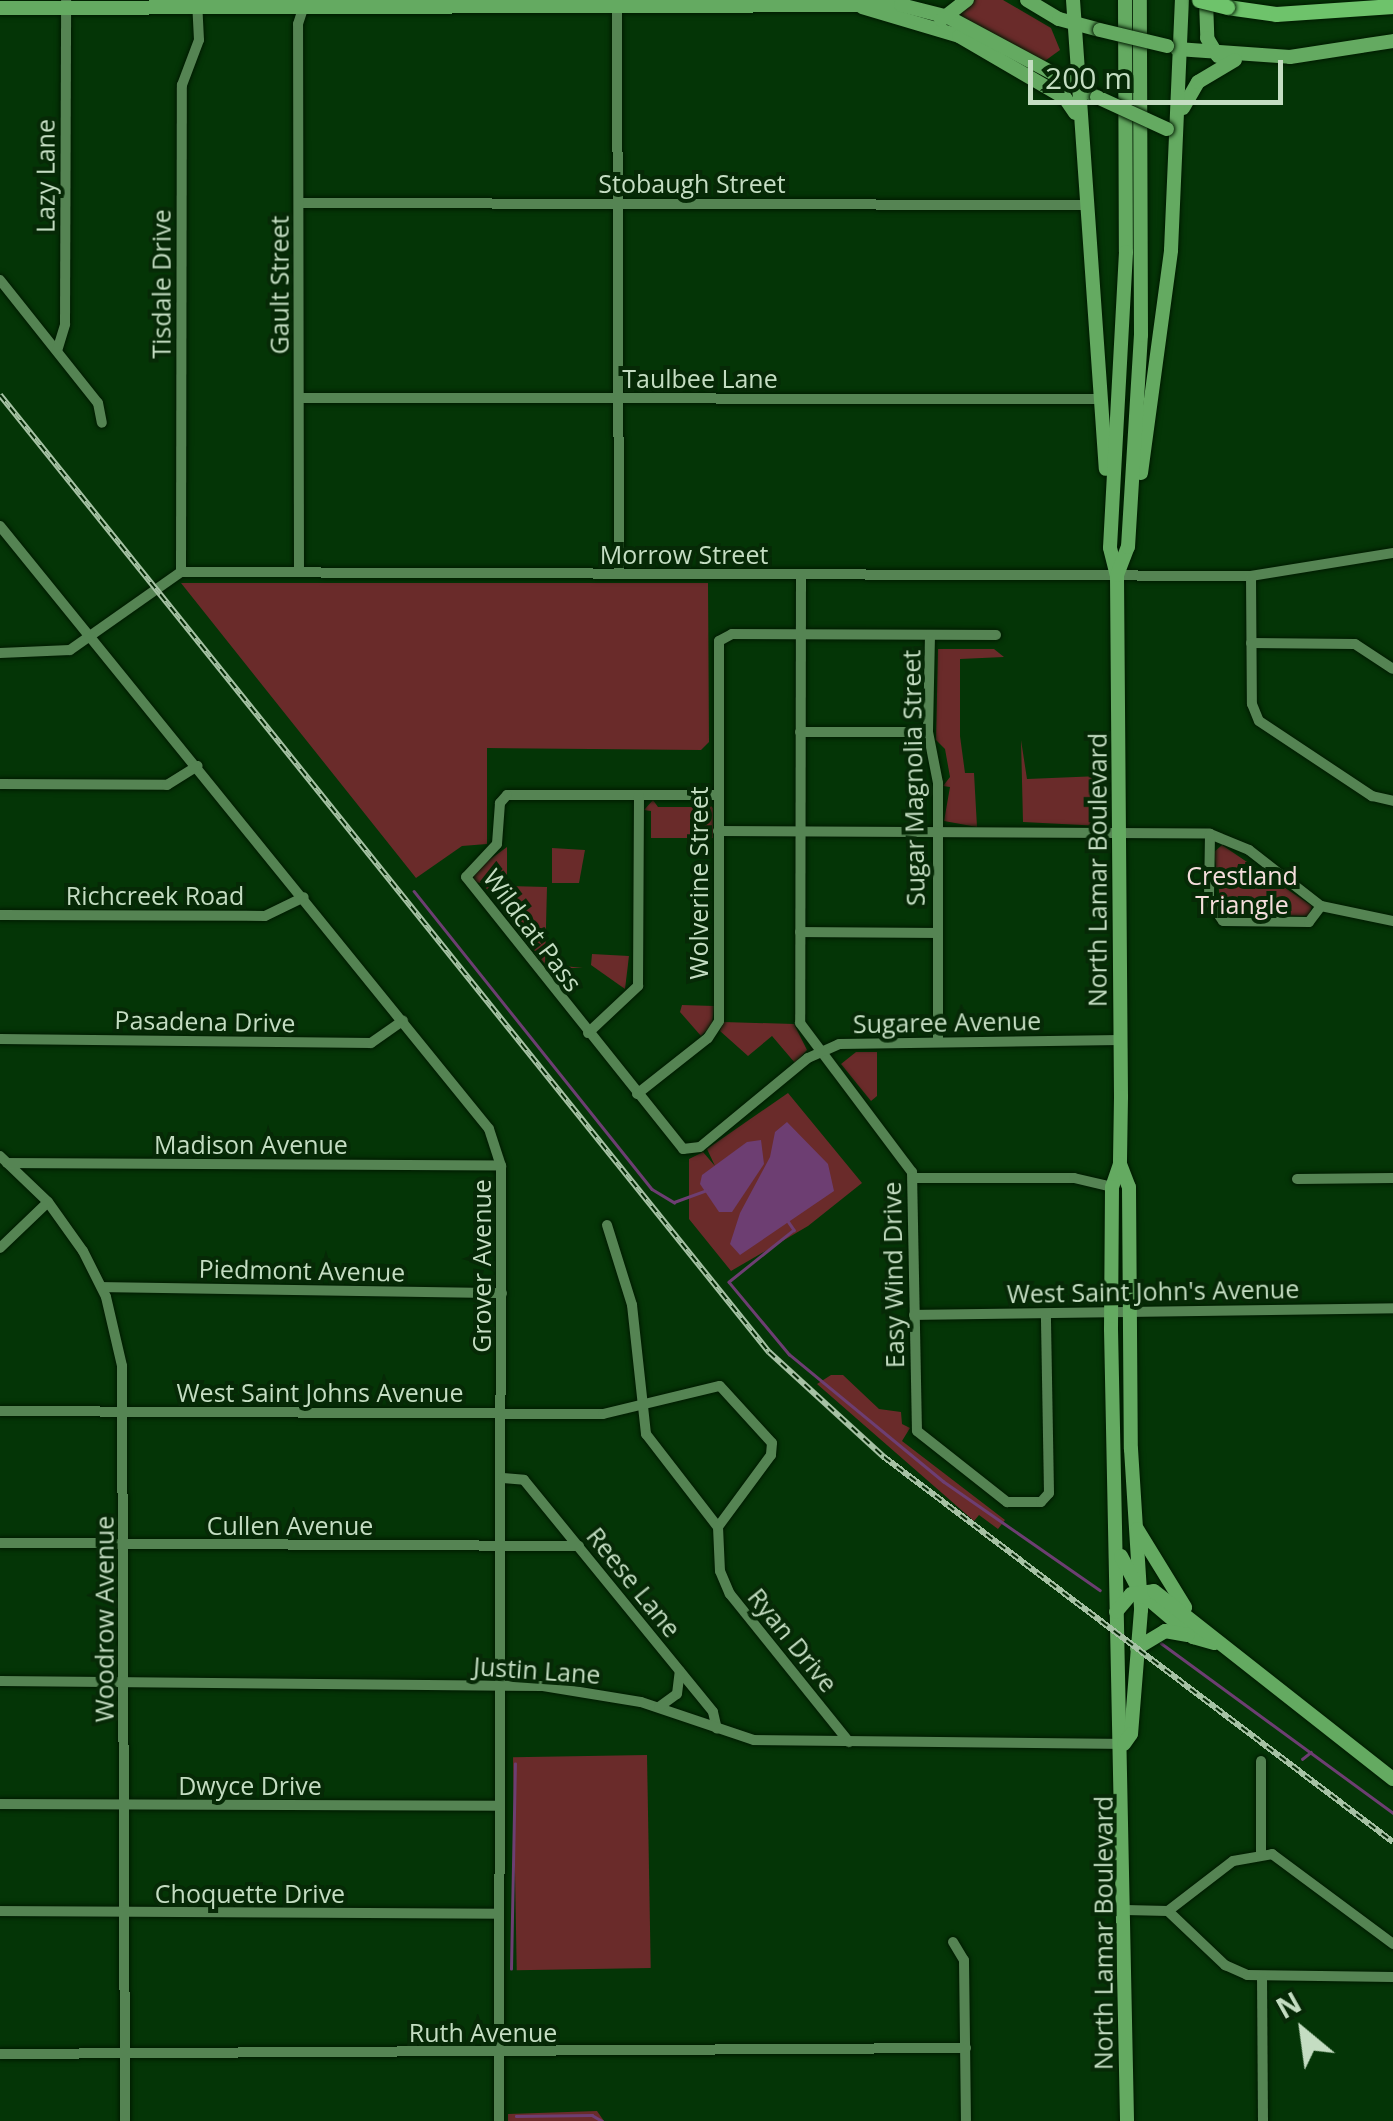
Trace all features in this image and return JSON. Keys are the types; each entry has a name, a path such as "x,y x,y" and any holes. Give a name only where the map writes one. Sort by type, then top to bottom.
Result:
{"highway":[{"path":"1203,0 1228,7 1306,14 1393,6"}],"main road":[{"path":"862,7 904,0"},
{"path":"926,22 948,17 967,0"},
{"path":"1027,0 1072,24 1218,56 1330,54 1393,41"},
{"path":"1073,0 1072,48 1110,500"},
{"name":"North Lamar Boulevard","path":"1125,0 1126,252 1110,500 1117,576 1120,1040 1120,1164 1112,1188 1112,1313 1118,1734 1124,1744 1127,2121"},
{"name":"North Lamar Boulevard","path":"1117,576 1130,518 1141,335 1140,0"},
{"path":"1130,518 1162,332 1174,128 1174,48 1182,0"},
{"path":"1203,0 1207,38 1218,56"},
{"path":"0,8 197,2 862,7 926,22 1065,98 1078,118"},
{"path":"880,3 948,17 1097,97 1174,128"},
{"path":"1038,67 1058,64 1072,48"},
{"path":"1174,128 1198,82 1240,58"},
{"path":"1078,118 1080,106 1097,97"},
{"name":"North Lamar Boulevard","path":"1120,1164 1129,1187 1140,1592 1131,1734 1124,1744"},
{"path":"1137,1529 1197,1632"},
{"path":"1115,1547 1140,1592 1393,1779"},
{"path":"1116,1612 1140,1592"},
{"path":"1138,1648 1164,1632 1197,1632"}],"street":[{"name":"Tisdale Drive","path":"181,572 182,84 199,40 197,2"},
{"name":"Gault Street","path":"300,572 298,24 306,3"},
{"name":"Lazy Lane","path":"58,351 65,324 66,4"},
{"path":"617,5 620,573"},
{"name":"Stobaugh Street","path":"299,203 1085,205"},
{"path":"0,280 98,403 102,423"},
{"name":"Taulbee Lane","path":"299,398 1101,399"},
{"name":"Grover Avenue","path":"0,526 304,896 489,1130 501,1166 499,2121"},
{"name":"Morrow Street","path":"181,572 1251,576 1393,553"},
{"path":"0,653 58,654 93,636 181,572"},
{"name":"Easy Wind Drive","path":"801,574 800,1023 910,1166 920,1435 1003,1500 1040,1502 1049,1494 1046,1314"},
{"path":"1251,576 1252,704 1258,721 1372,796 1393,801"},
{"path":"801,635 996,636"},
{"name":"Wolverine Street","path":"638,1094 718,1024 723,636 801,635"},
{"name":"Sugar Magnolia Street","path":"930,635 928,732 937,769 938,1040"},
{"path":"1251,643 1355,644 1393,670"},
{"path":"800,732 928,732"},
{"path":"0,784 167,785 197,766"},
{"name":"Wildcat Pass","path":"690,1150 588,1033 470,887 466,874 498,844 500,803 507,795 718,796"},
{"path":"588,1033 638,986 639,796"},
{"path":"718,831 1210,834 1248,850 1320,906 1393,921"},
{"path":"1210,834 1210,900 1218,918 1309,922 1320,906"},
{"name":"Richcreek Road","path":"0,915 265,916 304,896"},
{"path":"800,932 936,933"},
{"name":"Pasadena Drive","path":"0,1039 370,1043 404,1022"},
{"name":"Sugaree Avenue","path":"690,1150 819,1051 860,1041 1120,1040"},
{"name":"Madison Avenue","path":"2,1160 501,1166"},
{"name":"Woodrow Avenue","path":"2,1160 48,1202 102,1286 120,1349 124,1411 125,2121"},
{"path":"913,1178 1074,1178 1112,1188"},
{"path":"1297,1179 1393,1178"},
{"path":"0,1248 48,1202"},
{"path":"607,1225 632,1305 640,1410 646,1434 718,1527"},
{"name":"Piedmont Avenue","path":"102,1286 502,1293"},
{"name":"West Saint John's Avenue","path":"914,1315 1393,1308"},
{"name":"West Saint Johns Avenue","path":"0,1412 640,1410 720,1386 767,1431 771,1454 718,1527"},
{"name":"Reese Lane","path":"503,1478 524,1480 713,1712 717,1729"},
{"name":"Ryan Drive","path":"718,1527 720,1571 730,1594 849,1742"},
{"name":"Cullen Avenue","path":"0,1544 579,1546"},
{"path":"658,1706 680,1687 680,1670"},
{"name":"Justin Lane","path":"0,1681 574,1688 658,1706 754,1740 1124,1744"},
{"path":"1260,1761 1261,1853"},
{"name":"Dwyce Drive","path":"0,1804 499,1806"},
{"path":"1125,1910 1168,1910 1222,1868 1261,1853 1280,1858 1393,1944"},
{"path":"1168,1910 1225,1964 1262,1977 1393,1977"},
{"name":"Choquette Drive","path":"0,1912 499,1914"},
{"path":"953,1942 964,1960 966,2121"},
{"path":"1262,1977 1263,2121"},
{"name":"Ruth Avenue","path":"0,2054 966,2048"}],"green space":[{"path":"972,0 1003,0 1051,28 1060,50 1042,63 1012,47 958,14"},
{"path":"181,583 708,583 709,742 701,750 487,748 487,844 462,846 416,878"},
{"path":"938,649 994,649 1004,657 960,659 960,736 965,773 974,773 977,827 944,821 950,787 943,786 950,777 945,749 936,740"},
{"path":"1021,740 1027,779 1100,776 1101,826 1023,822"},
{"path":"653,800 658,807 703,807 706,801 713,808 713,838 651,838 651,811 644,810"},
{"name":"Crestland Triangle","path":"1222,845 1312,906 1309,916 1222,914 1214,852"},
{"path":"507,847 507,886 547,887 545,964 583,968 571,968 561,985 482,883 473,882 474,871"},
{"path":"552,848 585,850 579,883 552,883"},
{"path":"592,954 629,956 625,989 591,965"},
{"path":"682,1005 714,1006 712,1025 701,1036 680,1012"},
{"path":"723,1022 794,1024 807,1050 795,1063 772,1036 748,1056 720,1031"},
{"path":"856,1052 877,1052 877,1096 871,1101 841,1064"},
{"path":"788,1093 862,1183 808,1226 731,1271 689,1219 689,1159 703,1152 715,1166 707,1149"},
{"path":"831,1375 843,1375 879,1409 901,1412 902,1424 910,1428 902,1441 1005,1520 998,1529 979,1515 974,1521 817,1384"},
{"path":"647,1755 651,1968 517,1970 513,1757"},
{"path":"597,2111 604,2121 508,2121 508,2114"}],"shaded area":[{"path":"787,1122 828,1164 834,1191 740,1255 730,1244 740,1213 770,1157 775,1132"},
{"path":"761,1140 764,1164 732,1212 719,1212 700,1184 702,1175 747,1142"}],"waterway":[{"path":"414,891 652,1189 674,1202 707,1190"},
{"path":"788,1221 794,1230 729,1282 789,1354 943,1481 1100,1590"},
{"path":"1161,1643 1393,1813"},
{"path":"1302,1759 1311,1752"},
{"path":"511,1969 515,1764"},
{"path":"516,2116 592,2115 602,2121"}],"railway":[{"path":"0,395 769,1352 884,1457 1393,1842"}]}
